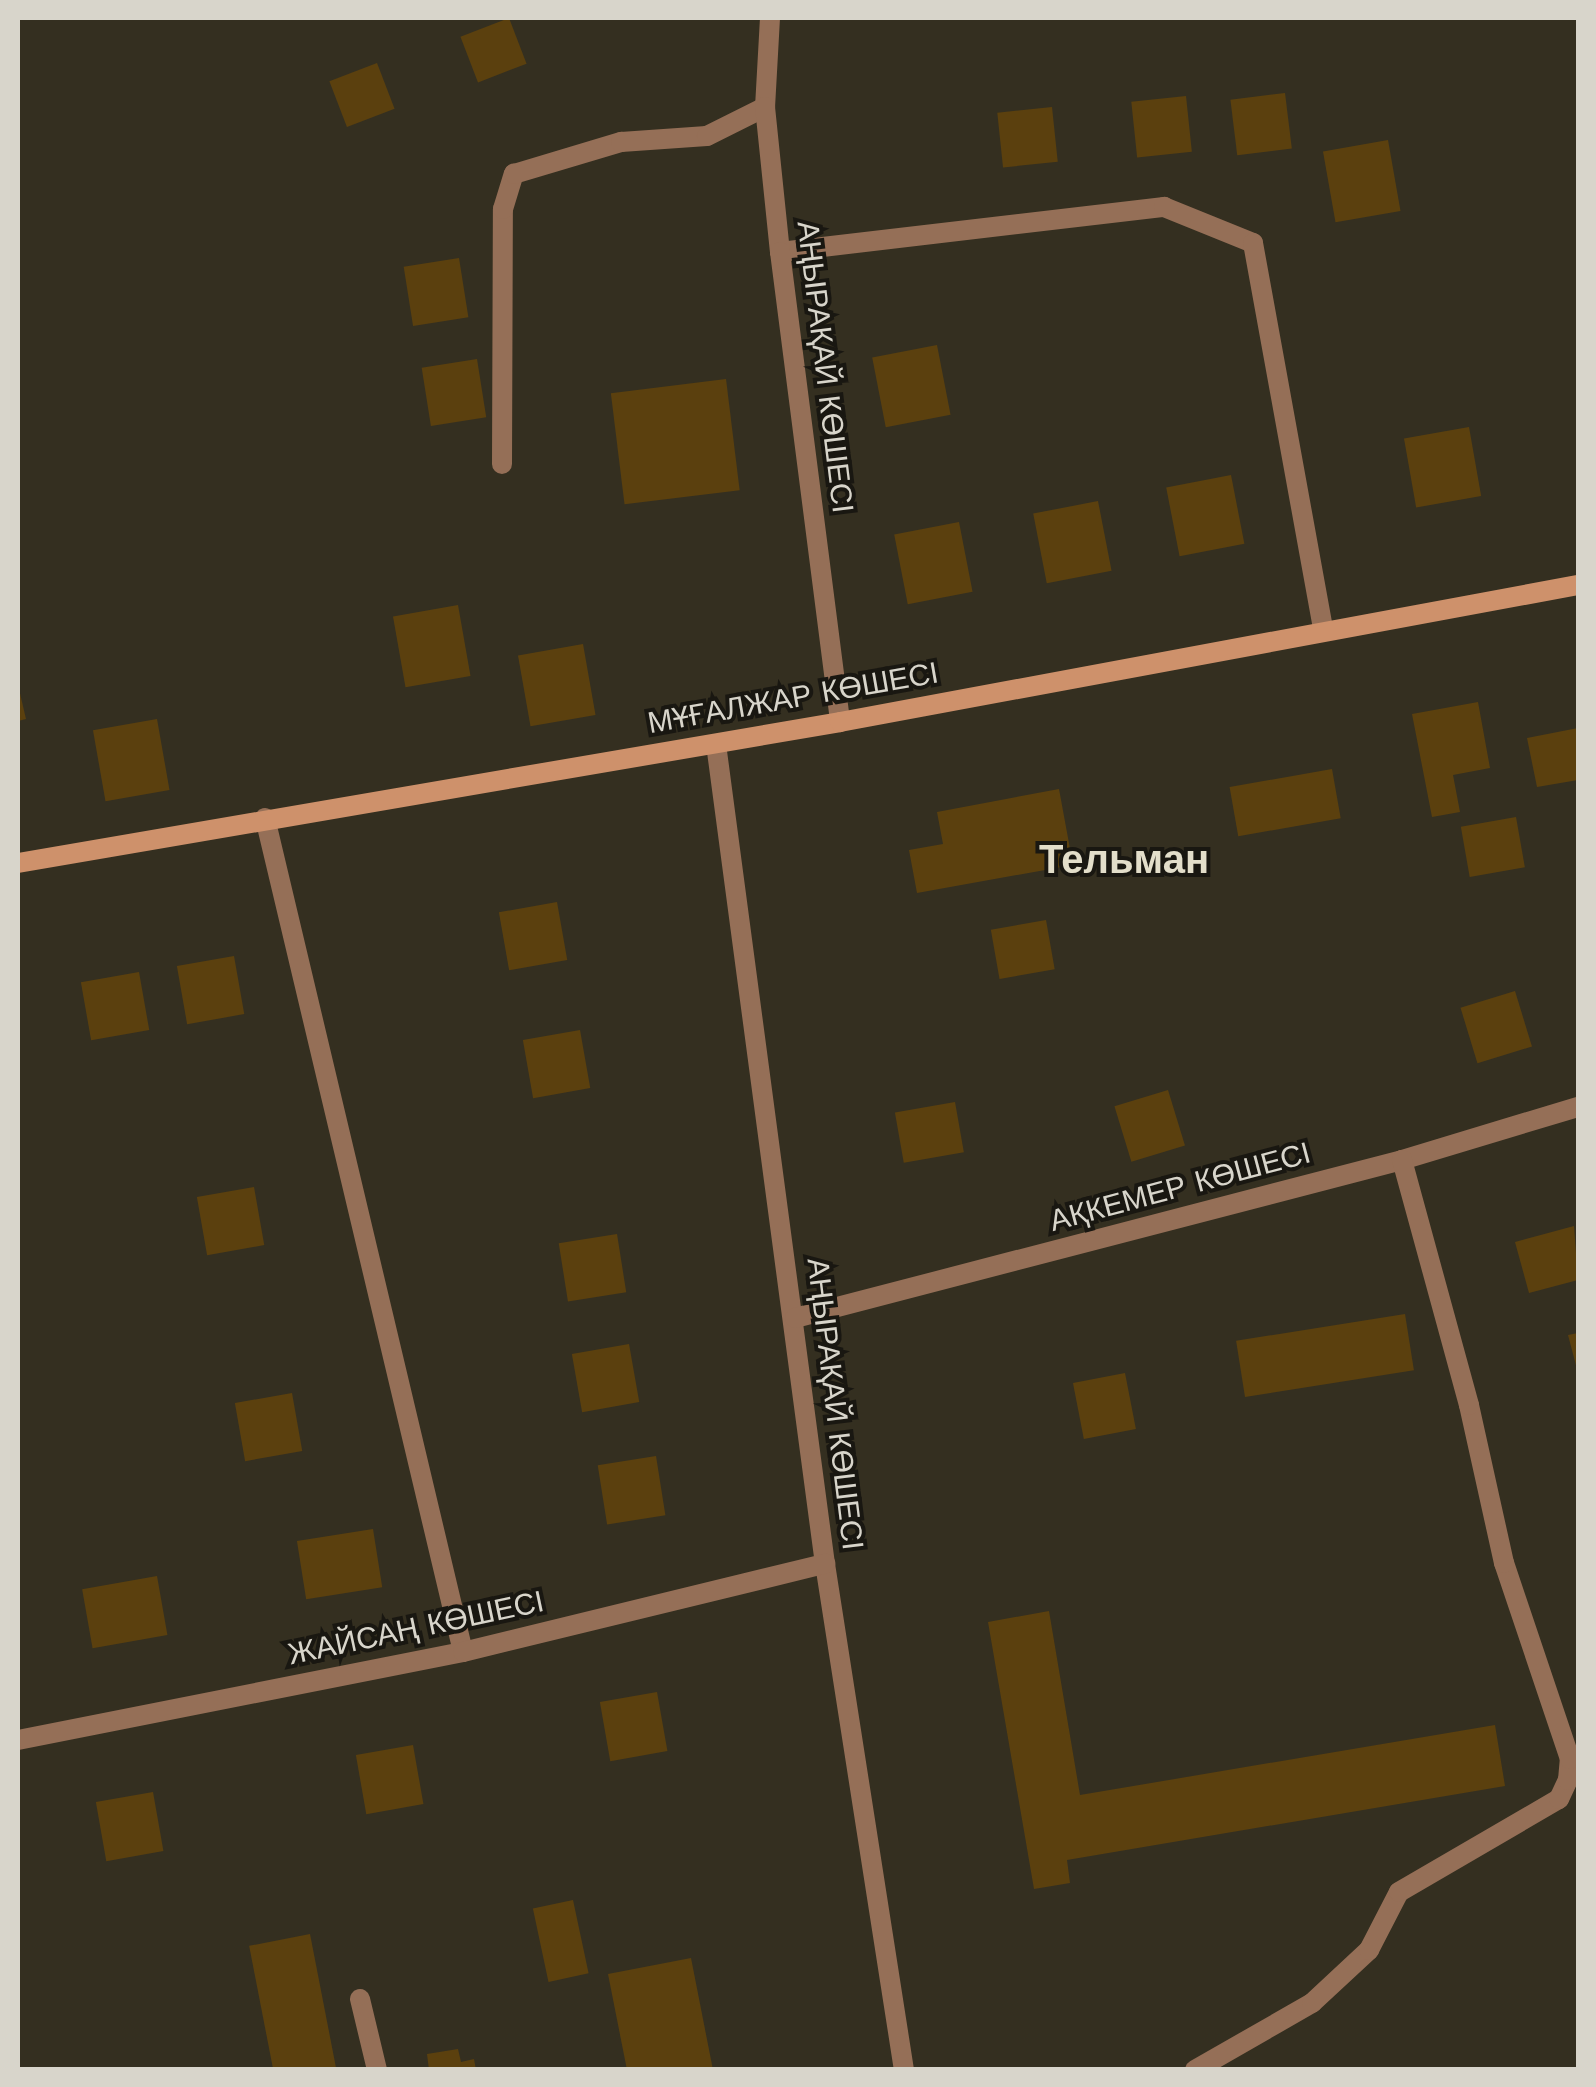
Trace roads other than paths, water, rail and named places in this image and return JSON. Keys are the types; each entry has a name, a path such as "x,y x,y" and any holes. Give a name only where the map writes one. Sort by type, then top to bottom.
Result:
{"street":[{"name":"АҢЫРАҚАЙ КӨШЕСІ","path":"770,18 766,106 780,252 840,722"},
{"path":"502,464 503,209 514,174 621,142 706,136 766,106"},
{"path":"780,252 1164,207 1253,244 1323,629"},
{"name":"МҰҒАЛЖАР КӨШЕСІ","path":"18,863 840,722 1323,629 1578,585"},
{"name":"АҢЫРАҚАЙ КӨШЕСІ","path":"716,744 825,1564 904,2070"},
{"path":"265,818 463,1652"},
{"name":"АҚКЕМЕР КӨШЕСІ","path":"795,1318 1402,1160 1578,1107"},
{"path":"1196,2070 1312,2002 1369,1950 1399,1892 1559,1799 1568,1780 1570,1759 1504,1563 1469,1405 1402,1160"},
{"name":"ЖАЙСАҢ КӨШЕСІ","path":"18,1740 463,1652 825,1564"},
{"path":"360,2000 376,2070"}],"district":[{"name":"Тельман","path":"1124,860"}]}
